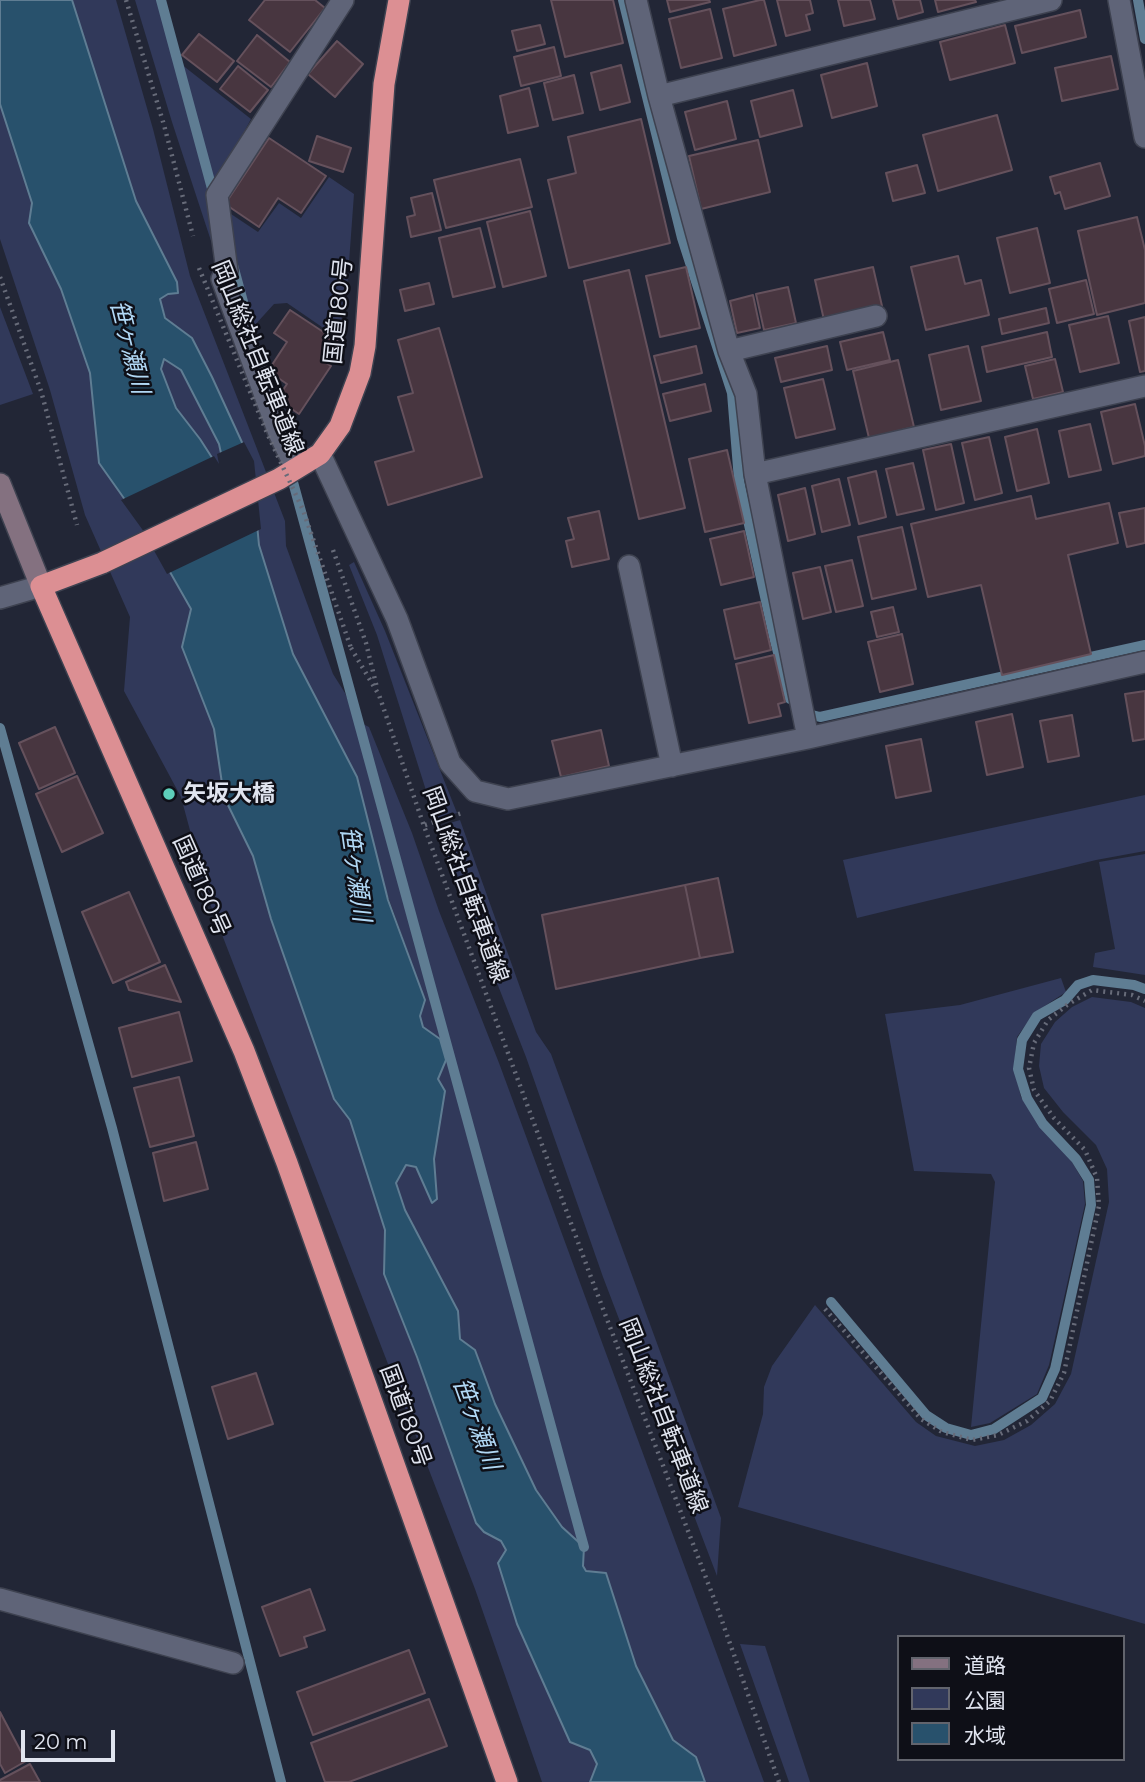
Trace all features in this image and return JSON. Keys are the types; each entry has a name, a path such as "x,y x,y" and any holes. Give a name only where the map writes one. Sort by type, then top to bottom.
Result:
{"highway":[{"name":"国道180号","path":"399,0 384,84 365,346 360,373 340,426 320,454 288,473 102,563 41,586 244,1051 287,1163 507,1782"}],"street":[{"path":"288,473 279,433 222,279 227,271 217,195 342,0"},
{"path":"636,0 659,96 729,351 746,394 755,474 805,723"},
{"path":"659,96 1051,0"},
{"path":"1119,0 1145,136"},
{"path":"729,351 876,316"},
{"path":"755,474 1145,386"},
{"path":"320,454 397,619 450,764 475,792 508,799 672,766 805,723 1145,662"},
{"path":"0,484 41,586 0,598"},
{"path":"629,566 672,766"},
{"path":"0,1599 233,1663"}],"path":[{"name":"岡山総社自転車道線","path":"126,0 164,125 196,246"},
{"name":"岡山総社自転車道線","path":"198,257 199,268 267,433 303,510 351,648 379,695 424,825 592,1280 716,1604 779,1782"},
{"path":"0,277 41,391 78,525"},
{"path":"330,543 366,643 379,695"},
{"path":"424,825 461,815 475,792"},
{"path":"825,1308 921,1419 942,1432 972,1440 998,1435 1027,1421 1050,1401 1064,1373 1098,1206 1098,1192 1097,1178 1085,1150 1054,1118 1034,1090 1029,1068 1034,1042 1048,1020 1092,990 1132,995 1145,1001"}],"green space":[{"path":"72,0 116,0 153,129 190,276 285,521 286,546 333,674 357,721 369,727 412,833 764,1782 705,1782 696,1757 673,1740 636,1666 606,1573 586,1572 583,1566 584,1547 562,1527 536,1490 495,1404 475,1350 460,1339 458,1311 405,1210 396,1183 406,1165 416,1167 432,1202 437,1199 434,1159 445,1091 438,1079 445,1060 440,1039 423,1027 420,1017 425,1000 322,712 293,654 259,545 250,461 192,339 166,318 160,299 168,294 177,282 136,201"},
{"path":"135,0 163,0 181,64 251,119 231,156 209,186 220,247 214,250 172,122"},
{"path":"0,104 32,203 29,223 61,289 90,373 99,463 145,528 191,609 182,647 214,729 224,797 253,856 271,919 334,1099 350,1120 385,1230 384,1274 484,1532 501,1541 506,1550 597,1764 590,1782 542,1782 475,1589 209,901 181,797 124,691 130,617 85,515 50,390 0,239"},
{"path":"329,177 354,194 347,290 338,338 287,303 274,304 254,326 234,270 228,212 258,232 279,203 301,218"},
{"path":"0,307 33,394 0,405"},
{"path":"164,359 181,369 219,444 228,484 200,439 176,408 161,369"},
{"path":"354,562 385,631 457,813 435,819 377,635 349,565"},
{"path":"1145,795 1145,851 1096,860 857,918 843,860"},
{"path":"460,820 536,1032 551,1054 721,1518 717,1576 603,1277 526,1057 436,827"},
{"path":"1145,854 1145,975 1093,967 1095,953 1115,949 1099,862"},
{"path":"1061,978 1066,992 1034,1013 1017,1037 1014,1068 1021,1097 1040,1126 1071,1160 1083,1181 1085,1204 1049,1365 1037,1394 990,1423 971,1427 995,1182 991,1174 914,1171 885,1014 960,1005"},
{"path":"1092,997 1131,1002 1145,1008 1145,1624 738,1507 763,1414 764,1387 772,1366 815,1305 916,1422 936,1436 975,1446 1004,1440 1031,1425 1055,1404 1071,1374 1109,1202 1107,1169 1096,1145 1063,1112 1044,1088 1039,1066 1041,1044 1055,1022 1072,1007"},
{"path":"740,1644 765,1646 810,1782 789,1782"}],"water":[{"name":"笹ヶ瀬川","path":"0,0 72,0 136,201 177,282 178,293 168,294 160,299 165,318 192,338 251,462 259,545 293,654 357,777 388,900 425,1000 420,1016 423,1027 440,1039 446,1060 438,1079 445,1091 434,1159 437,1199 432,1203 416,1167 406,1165 396,1183 405,1210 458,1311 460,1339 475,1350 495,1404 536,1490 562,1527 584,1547 583,1566 586,1571 606,1573 636,1666 673,1740 696,1757 705,1782 590,1782 597,1764 590,1750 570,1742 517,1624 498,1563 506,1550 501,1541 484,1532 476,1523 417,1357 384,1274 385,1230 350,1120 334,1099 271,919 253,856 224,797 214,729 182,647 191,609 145,528 99,463 90,373 61,289 29,223 32,203 0,104","holes":["164,359 181,370 219,444 227,481 176,408 161,369"]}],"pier":[{"path":"244,442 254,461 261,529 167,574 142,529 121,500 214,456 219,464 217,454"}],"building":[{"path":"265,0 315,0 325,8 290,52 249,20"},
{"path":"551,0 613,0 623,43 565,57"},
{"path":"667,0 709,0 710,2 670,12"},
{"path":"764,0 776,45 734,56 723,9"},
{"path":"777,0 810,0 813,13 806,15 810,30 786,36"},
{"path":"838,0 870,0 875,19 844,26"},
{"path":"893,0 920,0 923,12 898,19"},
{"path":"935,0 975,0 976,2 938,12"},
{"path":"710,9 722,58 681,68 669,19"},
{"path":"1080,10 1086,37 1022,53 1015,26"},
{"path":"540,25 545,44 517,51 512,31"},
{"path":"1005,25 1015,63 950,80 940,42"},
{"path":"199,34 234,61 217,82 182,55"},
{"path":"257,35 290,62 271,87 237,61"},
{"path":"337,41 363,64 335,97 308,74"},
{"path":"554,47 561,76 521,86 514,57"},
{"path":"1111,56 1118,89 1062,101 1055,68"},
{"path":"867,63 877,106 832,118 821,75"},
{"path":"621,65 630,102 600,110 591,73"},
{"path":"238,66 268,90 250,112 220,89"},
{"path":"574,75 583,113 553,120 544,83"},
{"path":"529,88 538,126 508,133 500,96"},
{"path":"793,90 802,126 760,137 751,101"},
{"path":"727,101 736,139 695,150 685,112"},
{"path":"997,115 1012,170 938,191 923,135"},
{"path":"641,119 670,243 569,268 548,180 576,173 568,137"},
{"path":"317,136 351,148 343,172 309,161"},
{"path":"269,138 326,176 301,213 278,198 259,227 225,204"},
{"path":"758,140 770,192 701,209 689,156"},
{"path":"520,159 532,207 446,228 434,180"},
{"path":"1100,163 1110,196 1065,209 1060,192 1055,194 1050,177"},
{"path":"917,165 925,193 893,201 886,173"},
{"path":"432,193 441,230 411,237 407,217 415,215 411,198"},
{"path":"530,211 546,276 503,287 487,222"},
{"path":"1137,217 1145,250 1145,303 1097,315 1078,231"},
{"path":"480,228 495,287 453,297 439,238"},
{"path":"1037,228 1050,283 1010,293 997,238"},
{"path":"958,256 965,284 981,280 989,315 926,330 911,267"},
{"path":"686,267 700,328 660,337 646,276"},
{"path":"873,267 882,306 824,320 815,280"},
{"path":"629,270 685,508 639,519 584,281"},
{"path":"1086,280 1094,314 1057,323 1049,289"},
{"path":"429,283 434,304 405,311 400,290"},
{"path":"788,287 796,323 764,330 756,294"},
{"path":"753,295 760,328 737,333 730,301"},
{"path":"1046,308 1049,323 1002,334 999,319"},
{"path":"290,310 337,341 323,361 331,366 299,414 277,399 287,384 268,371 287,342 274,333"},
{"path":"1108,316 1119,363 1080,372 1069,325"},
{"path":"1145,317 1145,371 1140,372 1129,321"},
{"path":"439,328 482,477 388,505 375,462 414,451 398,397 413,393 398,340"},
{"path":"883,332 890,360 847,370 840,342"},
{"path":"1047,332 1052,357 987,372 982,347"},
{"path":"696,346 702,373 661,383 654,356"},
{"path":"827,346 832,370 781,382 775,358"},
{"path":"968,346 981,401 941,410 929,355"},
{"path":"1055,359 1063,392 1033,399 1025,366"},
{"path":"898,360 914,427 869,438 853,371"},
{"path":"823,379 835,429 796,438 784,388"},
{"path":"705,384 711,411 670,421 663,394"},
{"path":"1135,404 1145,456 1113,464 1101,412"},
{"path":"1090,424 1101,470 1069,477 1059,431"},
{"path":"1037,429 1049,483 1017,491 1005,437"},
{"path":"989,437 1002,493 975,500 962,443"},
{"path":"951,444 964,503 936,510 923,450"},
{"path":"727,450 744,523 705,532 689,459"},
{"path":"913,463 924,509 897,515 886,469"},
{"path":"876,471 886,517 859,524 848,478"},
{"path":"839,479 850,525 822,532 812,486"},
{"path":"805,488 815,534 788,541 778,495"},
{"path":"1031,496 1036,519 1109,503 1118,543 1068,555 1091,654 1002,675 981,585 928,597 911,524"},
{"path":"1145,508 1145,543 1127,547 1119,513"},
{"path":"599,511 609,559 572,567 566,541 574,539 568,518"},
{"path":"902,527 916,589 872,599 858,537"},
{"path":"744,531 754,577 721,585 710,539"},
{"path":"852,560 863,606 836,612 825,566"},
{"path":"820,567 831,612 803,619 793,573"},
{"path":"760,602 771,650 735,659 724,610"},
{"path":"893,607 899,632 877,637 871,612"},
{"path":"902,634 913,684 880,692 868,642"},
{"path":"774,655 785,702 778,704 781,716 749,723 736,664"},
{"path":"1145,691 1145,739 1133,741 1125,694"},
{"path":"1012,714 1023,767 987,775 976,722"},
{"path":"1072,715 1079,756 1048,762 1040,721"},
{"path":"55,727 75,773 39,789 19,743"},
{"path":"601,730 609,766 561,777 552,741"},
{"path":"921,739 931,791 896,798 886,746"},
{"path":"77,776 103,833 62,852 36,794"},
{"path":"718,878 733,952 700,958 685,885"},
{"path":"685,885 700,958 556,989 542,915"},
{"path":"129,892 160,962 113,983 82,912"},
{"path":"165,965 181,1002 129,990 126,982"},
{"path":"179,1012 192,1061 132,1077 119,1028"},
{"path":"179,1077 194,1136 150,1147 134,1088"},
{"path":"196,1142 208,1189 164,1201 153,1153"},
{"path":"256,1373 273,1424 228,1439 212,1387"},
{"path":"310,1589 325,1630 304,1637 307,1647 280,1656 262,1607"},
{"path":"409,1650 425,1693 313,1735 297,1692"},
{"path":"429,1699 447,1746 349,1782 325,1782 311,1743"},
{"path":"0,1712 26,1761 5,1773 0,1764"},
{"path":"30,1764 40,1782 0,1782 0,1780"}],"waterway":[{"path":"161,0 214,196"},
{"path":"623,0 682,238 732,393 739,480 790,699"},
{"path":"1138,0 1145,39"},
{"path":"233,265 251,331"},
{"path":"290,471 584,1547"},
{"path":"804,713 820,717 1145,645"},
{"path":"0,728 112,1128 281,1782"},
{"path":"831,1302 926,1415 946,1428 971,1435 994,1429 1042,1398 1055,1369 1091,1205 1089,1180 1076,1159 1043,1124 1027,1098 1018,1069 1022,1040 1037,1016 1065,1000 1078,985 1093,980 1145,989"}],"place":[{"name":"矢坂大橋","path":"169,794"}]}
